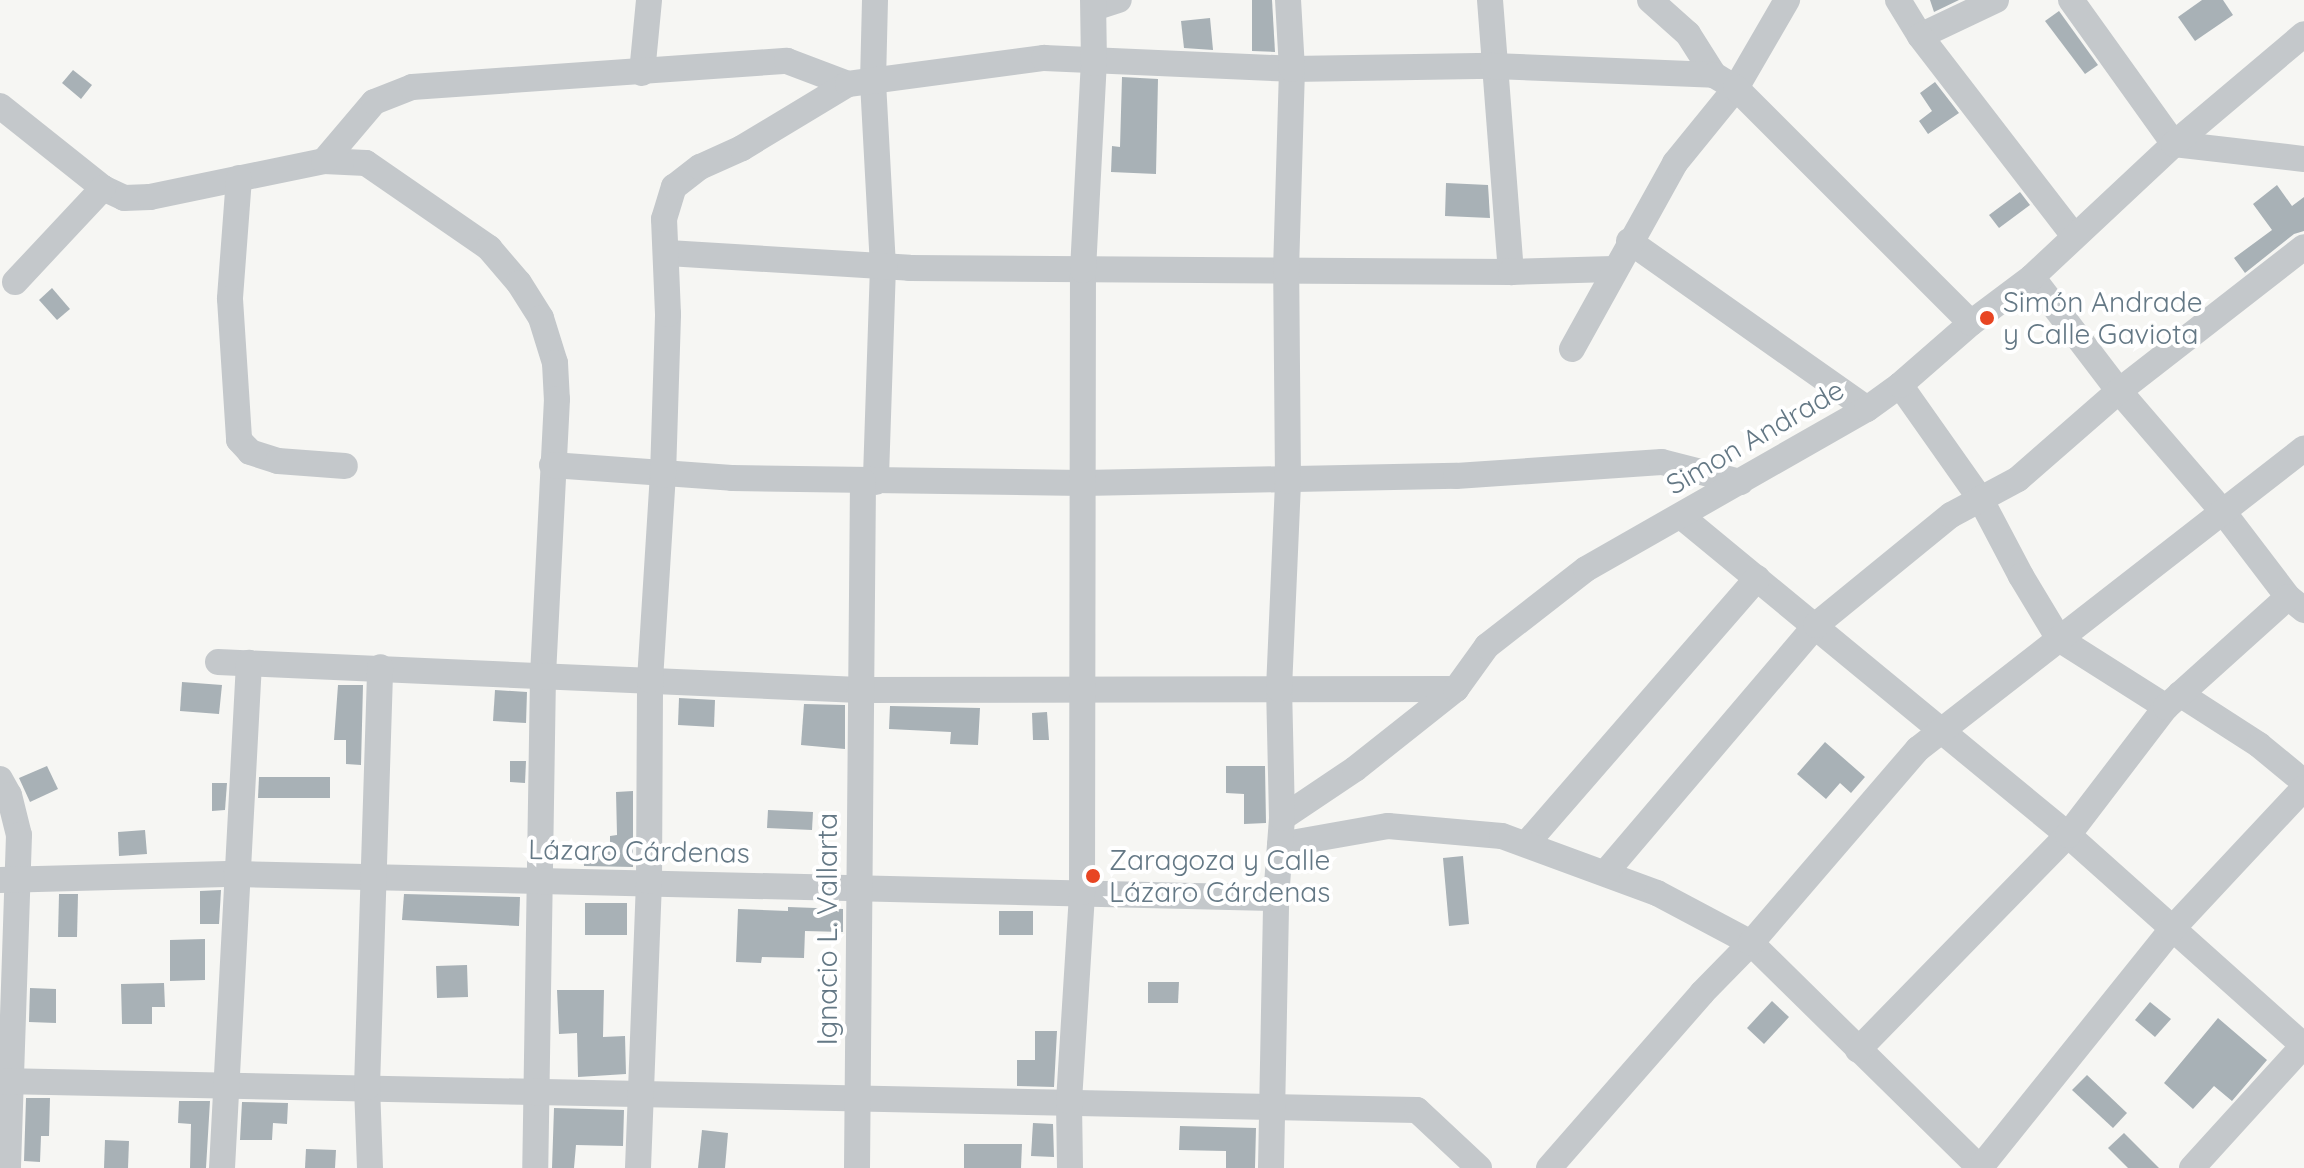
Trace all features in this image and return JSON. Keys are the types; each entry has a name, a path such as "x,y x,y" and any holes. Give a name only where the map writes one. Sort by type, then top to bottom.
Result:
{"street":[{"path":"642,73 649,0"},
{"name":"Ignacio L. Vallarta","path":"857,1168 861,887 859,690 883,266 860,83 875,0"},
{"path":"1070,1168 1069,1101 1082,892 1083,270 1094,63 1093,4 1119,0"},
{"path":"1271,1168 1276,898 1282,818 1279,689 1288,481 1286,271 1292,69 1288,0"},
{"path":"1490,0 1511,272"},
{"path":"1650,0 1688,34 1725,82 1971,323"},
{"path":"1572,349 1613,269 1675,163 1725,82 1787,0"},
{"path":"1898,0 1920,36 2074,236"},
{"path":"1920,36 1996,0"},
{"path":"2071,0 2174,144 2304,159"},
{"name":"Simon Andrade","path":"1282,818 1355,769 1456,689 1487,646 1586,569 1867,409 1900,385 1971,323 2032,277 2174,144 2304,34"},
{"path":"638,1168 649,881 650,680 663,475 668,253 664,219 674,187 700,167 742,148 860,83 934,70 1044,58 1094,63 1292,69 1493,66 1725,82"},
{"path":"324,161 374,102 412,87 787,61 860,83"},
{"path":"0,106 103,188 124,198 150,197 324,161 366,163 489,248 519,283 541,318 555,363 557,399 543,675 535,1168"},
{"path":"239,178 230,299 239,440 250,452 278,461 345,466"},
{"path":"15,282 103,188"},
{"path":"1629,241 1867,409"},
{"path":"1606,872 1816,625 1951,515 2018,479 2119,391 2304,247"},
{"path":"668,253 883,266 1083,270 1511,272 1613,269"},
{"path":"1858,1050 2068,835 2173,700 2296,603 2224,513 2119,391 2032,277"},
{"path":"1280,845 1388,826 1502,836 1657,893 1751,943 1980,1168 2172,929 2304,785 2259,745 2059,639 1981,500 1900,385"},
{"path":"1549,1168 1938,730 2304,449"},
{"path":"552,465 663,475 1083,483 1456,476 1662,462 1740,482"},
{"path":"1682,517 2068,835 2304,1046 2192,1168"},
{"path":"1527,843 1757,578"},
{"path":"218,662 859,690 1456,689"},
{"path":"222,1168 249,663"},
{"path":"370,1168 367,1087 380,667"},
{"path":"0,779 9,795 19,835 9,880 8,1168"},
{"name":"Lázaro Cárdenas","path":"9,880 236,874 649,881 1276,898"},
{"path":"6,1081 536,1093 858,1096 1417,1110 1479,1168"}],"building":[{"path":"1252,0 1272,0 1275,52 1252,51"},
{"path":"1930,0 1959,0 1934,12"},
{"path":"2202,0 2223,0 2233,15 2195,41 2178,17"},
{"path":"2059,11 2098,65 2085,74 2045,21"},
{"path":"1210,18 1213,50 1184,48 1181,21"},
{"path":"73,70 92,85 81,99 62,83"},
{"path":"1122,77 1158,79 1156,174 1111,172 1112,146 1120,147"},
{"path":"1935,82 1959,113 1928,134 1919,121 1932,111 1920,93"},
{"path":"1446,183 1488,185 1490,218 1445,216"},
{"path":"2277,185 2292,206 2304,197 2304,231 2294,234 2245,273 2234,258 2272,230 2253,204"},
{"path":"2020,192 2030,205 1999,228 1989,215"},
{"path":"52,288 70,309 57,320 39,300"},
{"path":"182,682 222,685 219,714 180,711"},
{"path":"338,685 363,685 361,765 346,764 346,740 334,740"},
{"path":"495,690 527,692 526,723 493,721"},
{"path":"679,698 715,700 714,727 678,725"},
{"path":"804,704 845,705 845,749 801,745"},
{"path":"890,706 980,708 978,745 950,744 951,732 889,729"},
{"path":"1047,712 1049,740 1033,740 1032,713"},
{"path":"1825,742 1865,777 1851,793 1840,783 1826,799 1797,774"},
{"path":"510,761 526,761 525,783 510,782"},
{"path":"47,766 58,789 30,802 19,778"},
{"path":"1226,766 1265,766 1266,823 1244,824 1244,794 1226,793"},
{"path":"259,777 330,777 330,798 258,798"},
{"path":"212,783 227,783 225,810 212,811"},
{"path":"633,791 633,867 584,866 583,847 610,846 610,836 617,835 616,792"},
{"path":"768,810 813,812 812,830 767,828"},
{"path":"145,830 147,854 119,856 118,832"},
{"path":"1463,856 1469,924 1449,926 1443,858"},
{"path":"221,890 219,924 200,924 200,891"},
{"path":"59,894 78,894 77,937 58,937"},
{"path":"404,894 520,897 519,926 402,920"},
{"path":"585,903 627,903 627,935 585,935"},
{"path":"788,907 843,909 843,932 805,931 804,958 762,957 761,963 736,962 738,909 788,911"},
{"path":"999,911 1033,911 1033,935 999,935"},
{"path":"205,939 205,980 170,981 170,940"},
{"path":"467,965 468,997 437,998 436,966"},
{"path":"1148,982 1179,982 1178,1003 1148,1003"},
{"path":"164,983 165,1007 152,1007 152,1024 122,1024 121,984"},
{"path":"30,988 56,989 56,1023 29,1022"},
{"path":"557,990 604,990 603,1037 625,1036 626,1074 578,1077 577,1033 559,1034"},
{"path":"1772,1001 1789,1017 1764,1044 1747,1028"},
{"path":"2150,1002 2171,1019 2155,1037 2135,1020"},
{"path":"2218,1018 2267,1060 2232,1101 2214,1086 2193,1109 2164,1083"},
{"path":"1035,1031 1057,1031 1054,1087 1017,1086 1017,1060 1035,1060"},
{"path":"2087,1075 2127,1113 2113,1128 2072,1090"},
{"path":"26,1098 50,1098 49,1136 41,1136 40,1162 24,1161"},
{"path":"179,1101 210,1101 206,1168 190,1168 191,1124 178,1123"},
{"path":"242,1102 288,1103 287,1124 273,1123 272,1140 240,1140"},
{"path":"554,1108 624,1110 623,1146 576,1145 574,1168 552,1168"},
{"path":"1033,1123 1053,1124 1054,1157 1031,1156"},
{"path":"1180,1126 1256,1128 1255,1168 1226,1168 1226,1151 1179,1150"},
{"path":"702,1130 728,1133 725,1168 698,1168"},
{"path":"2124,1133 2159,1168 2128,1168 2108,1148"},
{"path":"105,1140 129,1141 128,1168 104,1168"},
{"path":"964,1144 1022,1144 1021,1168 964,1168"},
{"path":"306,1149 336,1150 335,1168 305,1168"}],"place":[{"name":"Simón Andrade y Calle Gaviota","path":"1987,318"},
{"name":"Zaragoza y Calle Lázaro Cárdenas","path":"1093,876"}]}
